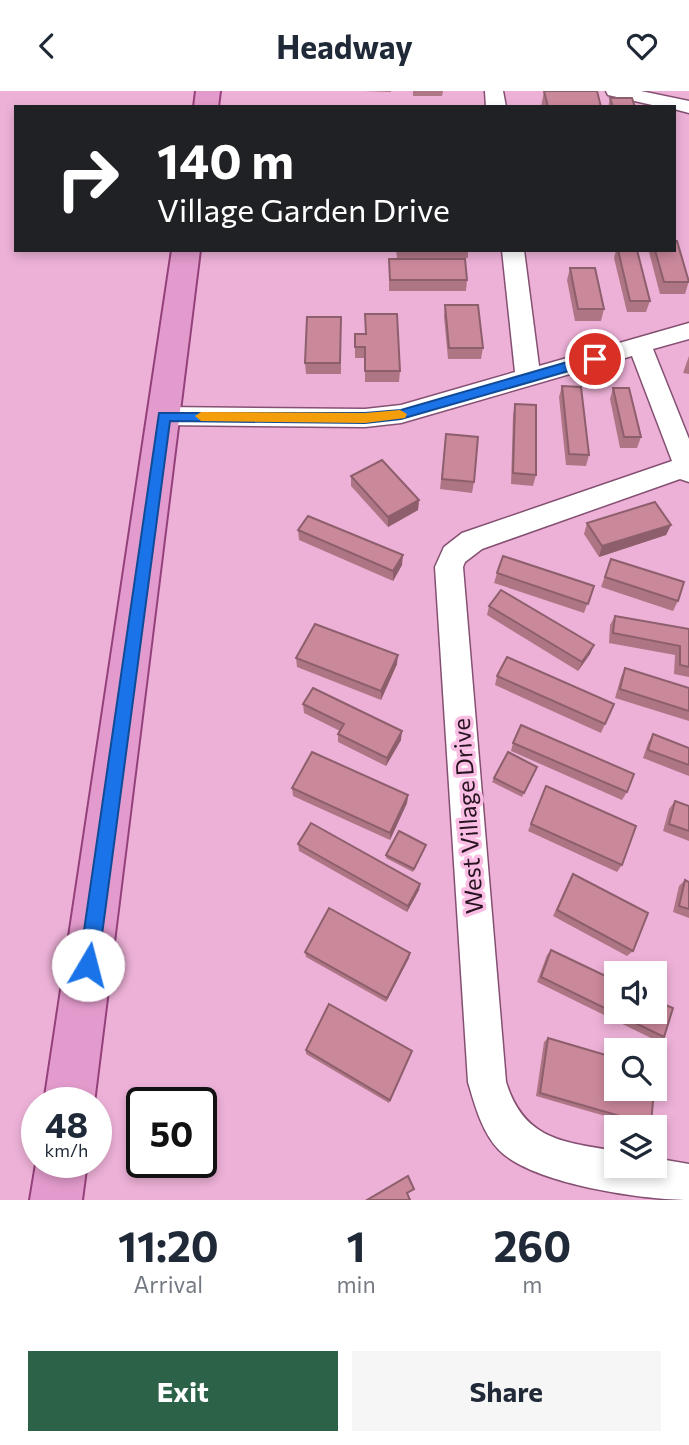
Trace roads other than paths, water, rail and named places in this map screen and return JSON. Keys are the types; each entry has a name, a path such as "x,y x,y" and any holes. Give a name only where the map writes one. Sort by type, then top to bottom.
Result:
{"main road":[{"path":"71,1087 186,252"},
{"path":"56,1200 59,1178"}],"street":[{"path":"615,91 689,107"},
{"path":"513,252 528,378"},
{"path":"164,416 365,418 401,414 689,331"},
{"name":"West Village Drive","path":"640,346 688,469 472,541 454,555 449,567 487,1082 498,1119 524,1146 551,1160 689,1184"}]}
